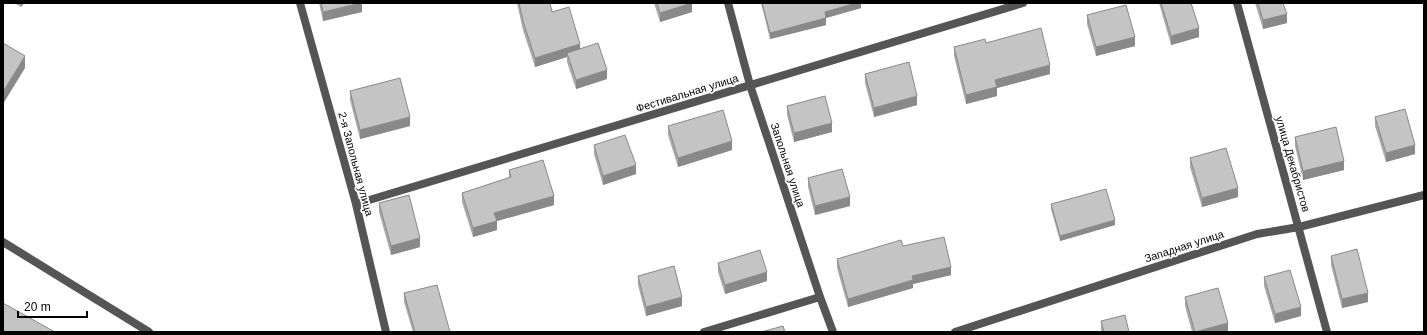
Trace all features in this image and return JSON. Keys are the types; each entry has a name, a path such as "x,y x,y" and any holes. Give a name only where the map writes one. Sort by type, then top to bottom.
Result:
{"street":[{"name":"2-я Запольная улица","path":"300,3 356,204 386,332"},
{"name":"Запольная улица","path":"728,3 750,85 833,332"},
{"name":"Фестивальная улица","path":"356,204 1023,3"},
{"name":"улица Декабристов","path":"1237,3 1327,332"},
{"name":"Западная улица","path":"955,332 1257,234 1299,227 1424,195"},
{"path":"3,242 149,332"},
{"path":"704,332 820,297"}],"building":[{"path":"321,3 361,3 323,12"},
{"path":"519,3 550,3 552,12 569,7 580,44 535,58"},
{"path":"657,3 692,3 660,13"},
{"path":"762,3 856,3 825,12 826,18 770,33"},
{"path":"1161,3 1191,3 1199,28 1171,36"},
{"path":"1258,3 1283,3 1287,14 1263,20"},
{"path":"1126,5 1135,37 1096,47 1087,15"},
{"path":"1041,28 1050,65 995,80 997,87 966,95 954,47 985,39 986,43"},
{"path":"3,43 25,56 3,92"},
{"path":"598,43 607,70 576,80 567,53"},
{"path":"909,62 917,96 874,108 865,74"},
{"path":"400,78 410,117 360,130 350,91"},
{"path":"825,96 832,123 794,133 787,106"},
{"path":"1405,109 1415,145 1386,153 1375,117"},
{"path":"723,110 732,141 678,158 668,126"},
{"path":"1336,127 1344,161 1303,171 1295,137"},
{"path":"625,135 636,165 603,176 594,145"},
{"path":"1226,148 1238,188 1202,198 1190,158"},
{"path":"543,160 554,196 494,213 497,221 473,228 462,193 511,177 509,170"},
{"path":"842,169 850,197 815,206 808,178"},
{"path":"1106,189 1115,220 1060,236 1051,204"},
{"path":"409,195 420,238 391,246 379,203"},
{"path":"944,237 951,267 912,276 913,280 848,299 837,259 901,240 903,246"},
{"path":"1357,249 1368,293 1342,299 1331,256"},
{"path":"760,250 767,272 725,285 718,263"},
{"path":"674,266 682,297 646,307 638,276"},
{"path":"1290,270 1301,307 1275,314 1264,277"},
{"path":"437,285 450,332 415,332 404,293"},
{"path":"1218,288 1228,323 1195,332 1185,297"},
{"path":"3,303 55,332 3,332"},
{"path":"1125,315 1129,332 1104,332 1101,321"},
{"path":"783,326 785,332 761,332"}]}
